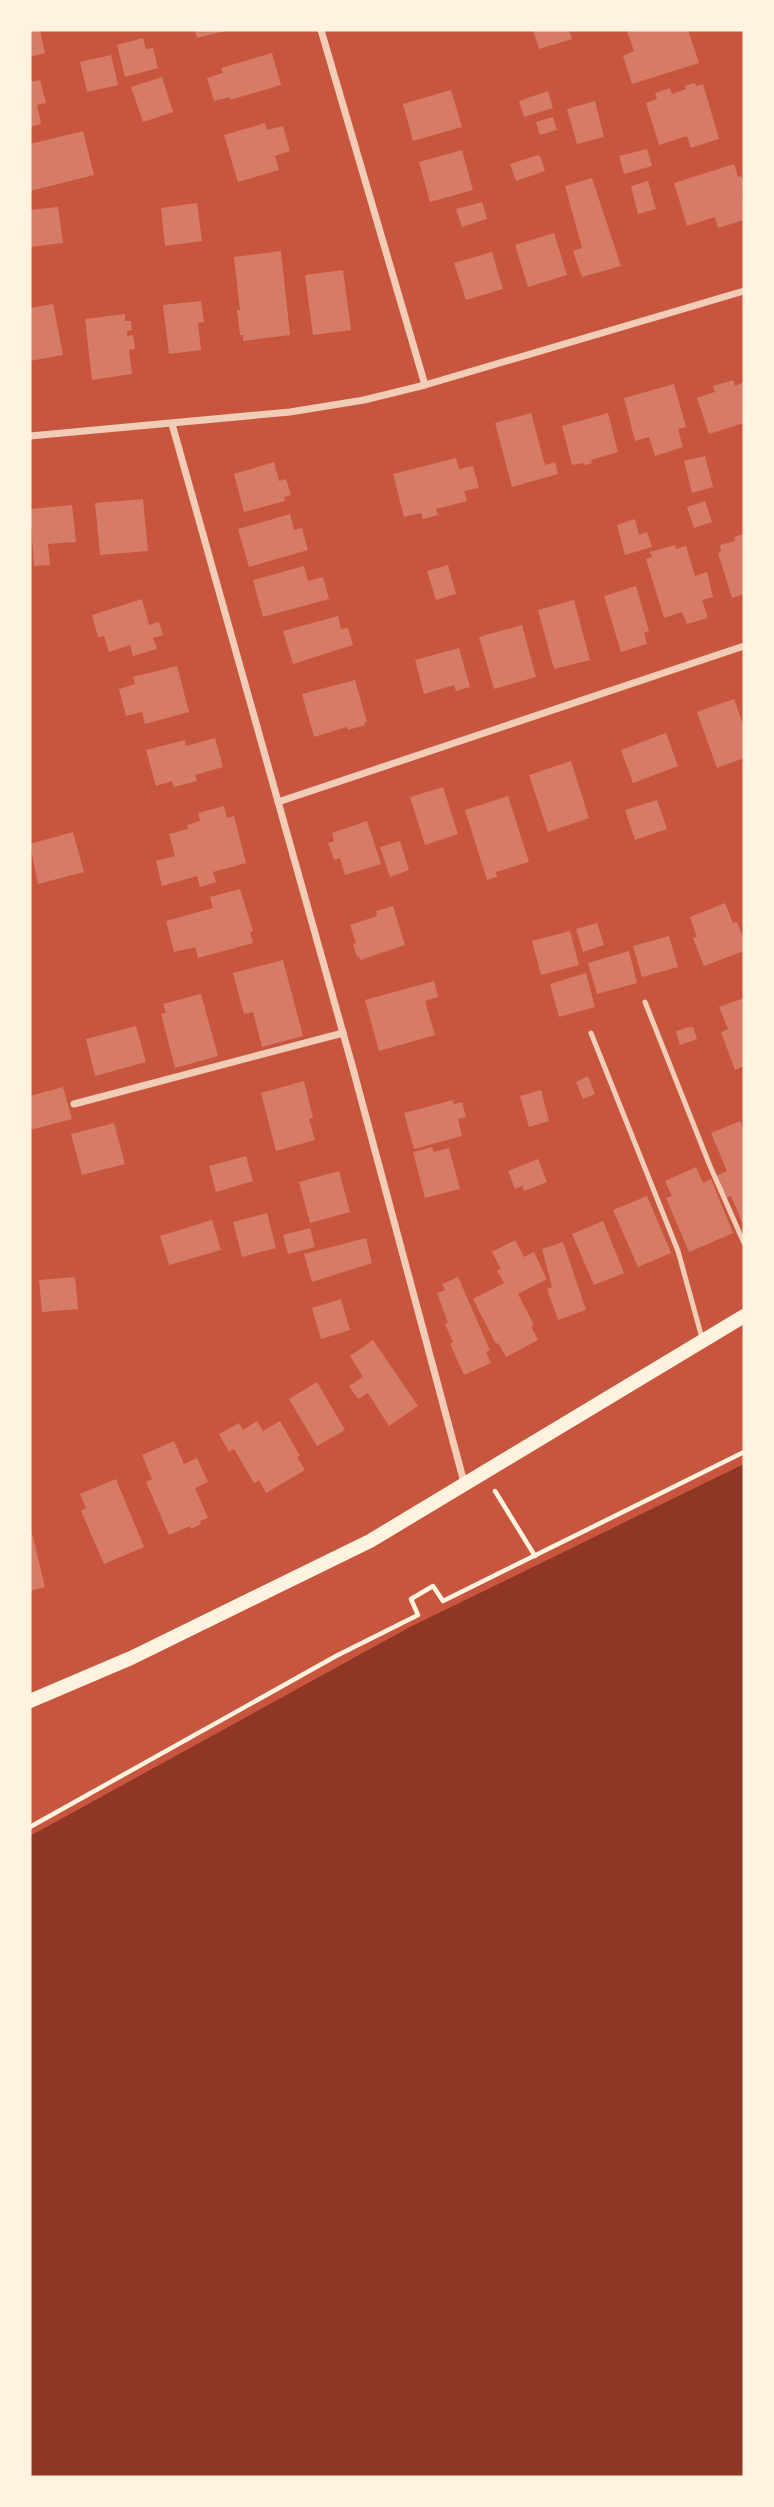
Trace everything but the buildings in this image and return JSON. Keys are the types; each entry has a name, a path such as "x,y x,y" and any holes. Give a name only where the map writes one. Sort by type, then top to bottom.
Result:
{"main road":[{"path":"30,1701 131,1658 370,1541 744,1316"}],"street":[{"path":"321,30 425,385"},
{"path":"30,436 290,412 363,400 425,385 744,291"},
{"path":"172,424 343,1032 465,1486"},
{"path":"278,802 744,646"},
{"path":"74,1104 343,1032"}],"lane":[{"path":"645,1002 710,1166 744,1243"},
{"path":"592,1032 678,1251 703,1341"}],"path":[{"path":"30,1827 299,1676 418,1615 411,1599 433,1586 443,1601 744,1452"},
{"path":"484,1474 535,1556"}],"shaded area":[{"path":"744,1464 744,2477 30,2477 30,1836 410,1627"}]}
